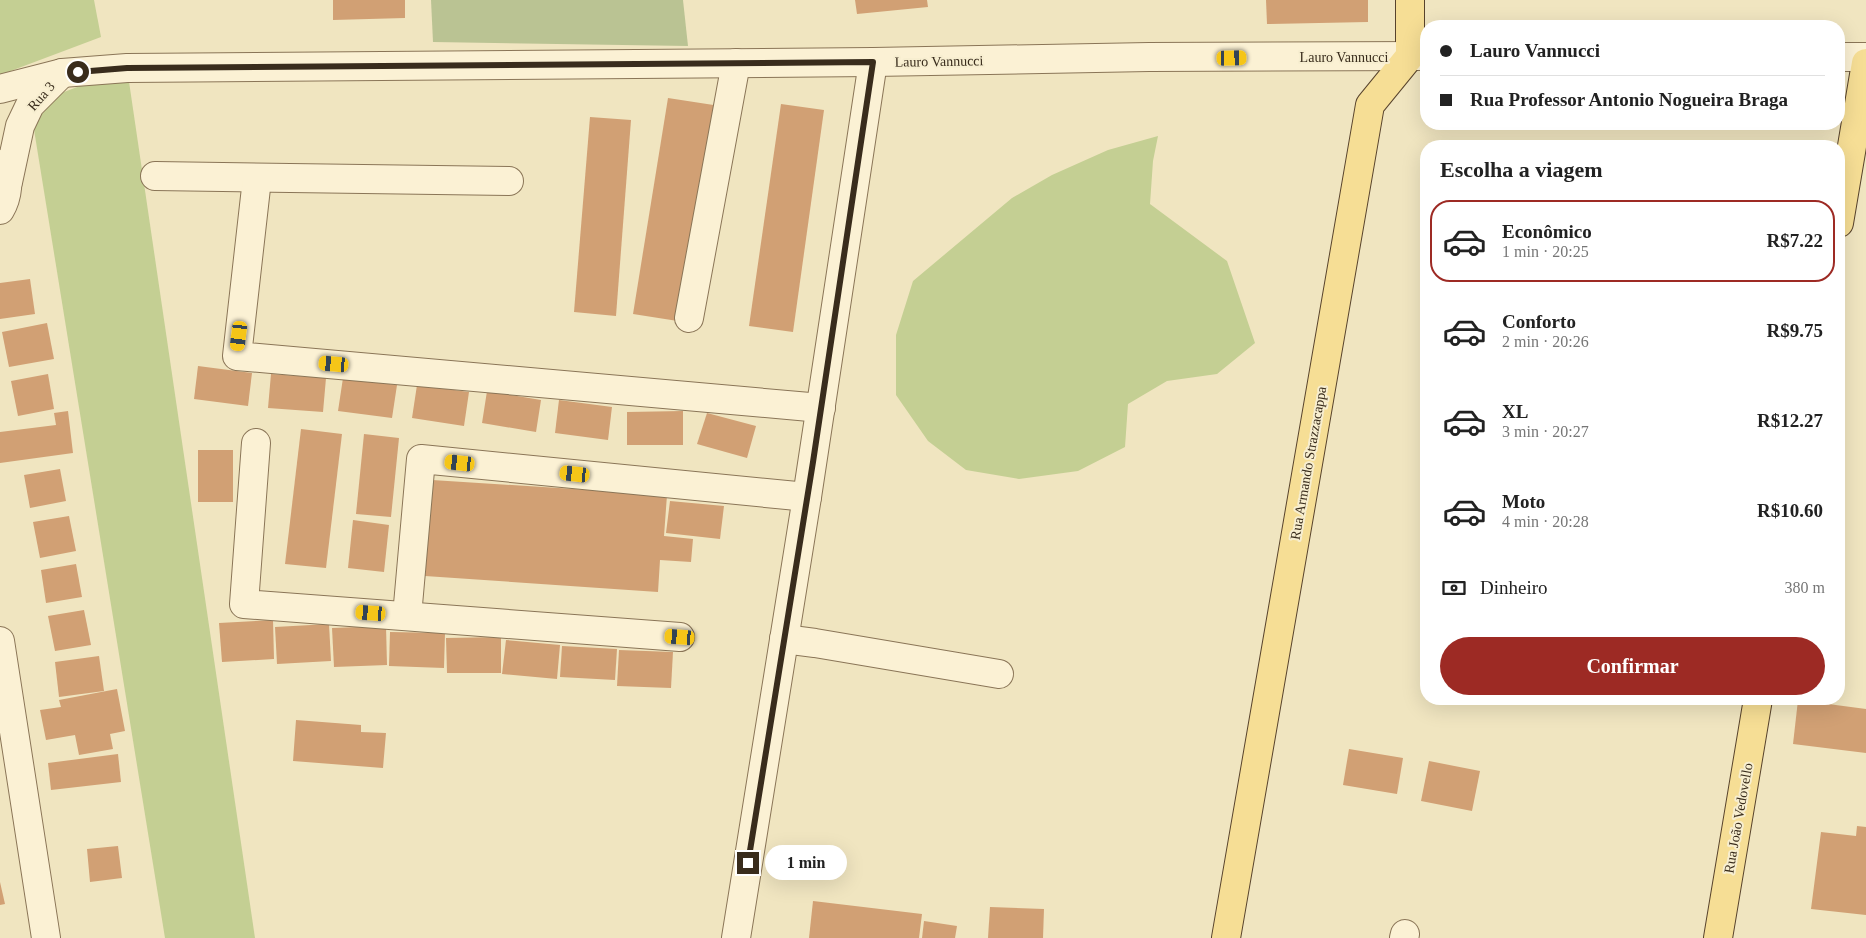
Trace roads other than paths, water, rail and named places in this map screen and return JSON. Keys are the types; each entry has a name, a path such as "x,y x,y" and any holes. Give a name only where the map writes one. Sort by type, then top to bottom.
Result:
{"main road":[{"path":"1410,0 1418,56"},
{"name":"Rua Armando Strazzacappa","path":"1226,938 1370,105 1418,56"},
{"path":"1845,187 1866,63"},
{"name":"Rua João Vedovello","path":"1718,938 1757,705"}],"street":[{"name":"Lauro Vannucci","path":"62,73 127,68 1418,56"},
{"path":"1845,57 1866,57"},
{"path":"736,938 821,408 873,62"},
{"path":"689,318 728,98 736,63"},
{"name":"Rua 3","path":"0,89 62,73"},
{"name":"Rua 3","path":"0,210 4,204 20,126 30,105 62,73"},
{"path":"0,151 6,161 8,182"},
{"path":"156,176 509,181"},
{"path":"257,178 236,356 821,408"},
{"path":"256,443 244,604 680,637"},
{"path":"407,616 421,459 807,497"},
{"path":"784,639 999,674"},
{"path":"0,641 46,938"}]}
